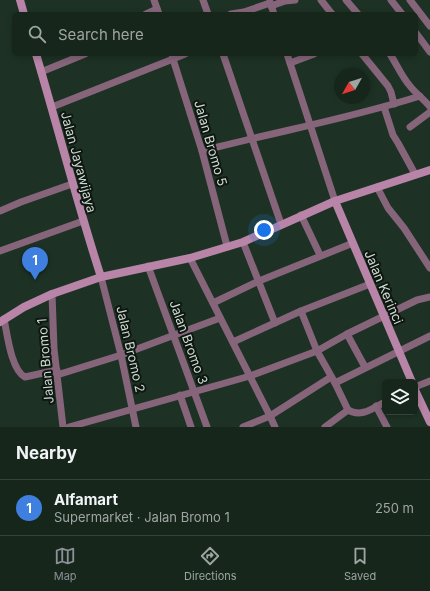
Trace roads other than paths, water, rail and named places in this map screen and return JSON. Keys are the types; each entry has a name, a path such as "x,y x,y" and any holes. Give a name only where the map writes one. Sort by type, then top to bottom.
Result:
{"main road":[{"path":"20,0 23,12"},
{"name":"Jalan Jayawijaya","path":"37,56 82,221 101,277"},
{"path":"1,321 24,307 52,294 101,277 190,258 243,242 335,201 430,170"},
{"name":"Jalan Kerinci","path":"335,201 411,379"},
{"path":"418,396 430,422"}],"street":[{"path":"203,0 207,12"},
{"path":"244,12 270,3 295,0"},
{"path":"321,0 330,12"},
{"path":"346,0 356,12"},
{"path":"391,0 400,12"},
{"path":"410,0 430,26"},
{"path":"148,12 157,5"},
{"path":"418,36 430,52"},
{"path":"41,72 80,56"},
{"path":"52,108 173,56"},
{"name":"Jalan Bromo 5","path":"173,56 202,151 227,246"},
{"path":"224,56 281,224"},
{"path":"288,56 335,201"},
{"path":"290,63 309,56"},
{"path":"364,56 388,86 394,104"},
{"path":"391,56 402,76 430,107"},
{"path":"202,151 384,107 420,96"},
{"path":"384,107 393,135 414,174"},
{"path":"410,127 430,112"},
{"path":"0,211 72,184"},
{"path":"377,188 388,208 404,228 430,268"},
{"path":"301,216 320,256"},
{"path":"0,251 82,221"},
{"path":"243,242 275,323"},
{"path":"213,303 259,281 353,243"},
{"path":"190,258 270,416 274,427"},
{"name":"Jalan Bromo 3","path":"148,266 207,427"},
{"name":"Jalan Bromo 2","path":"101,277 121,355 136,427"},
{"path":"233,342 370,284"},
{"name":"Jalan Bromo 1","path":"52,294 54,349 63,427"},
{"path":"69,427 87,424 132,409 250,376 317,351 347,334 417,300 430,297"},
{"path":"301,312 317,351 348,410 356,414 362,413 382,403"},
{"path":"1,321 14,362 24,377 57,372 121,355 220,318"},
{"path":"347,334 365,367"},
{"path":"243,427 270,416 333,380 399,352 430,336"},
{"path":"418,387 430,381"},
{"path":"180,395 191,427"},
{"path":"376,406 387,427"},
{"path":"325,427 348,410"}],"place":[{"name":"Alfamart","path":"35,280"}]}
